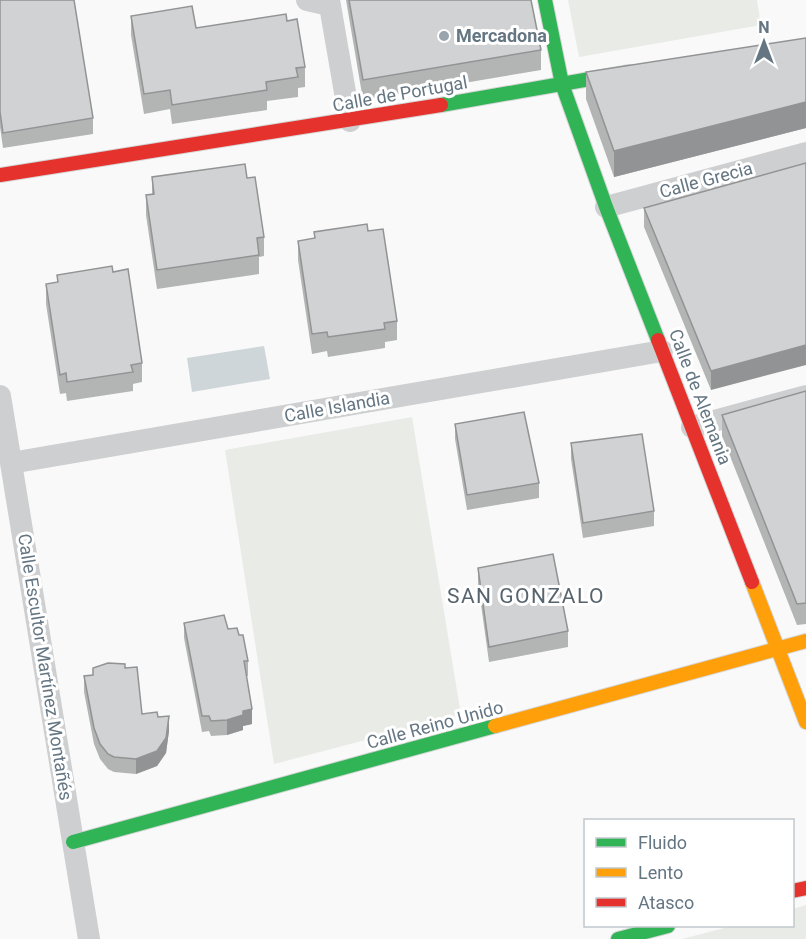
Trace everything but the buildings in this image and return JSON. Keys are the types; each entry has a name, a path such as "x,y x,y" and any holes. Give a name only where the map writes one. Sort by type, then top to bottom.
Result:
{"street":[{"path":"307,0 329,2 350,121"},
{"name":"Calle de Alemania","path":"545,0 562,84 606,207 806,722"},
{"name":"Calle de Portugal","path":"0,175 350,121 643,70"},
{"name":"Calle Grecia","path":"606,207 806,153"},
{"name":"Calle Islandia","path":"11,463 662,351"},
{"name":"Calle Escultor Martínez Montañés","path":"0,396 89,939"},
{"path":"692,427 806,396"},
{"name":"Calle Reino Unido","path":"73,842 806,641"},
{"path":"618,939 664,927"}],"shaded area":[{"path":"568,0 757,0 761,25 579,57"},
{"path":"264,346 270,379 192,392 187,358"},
{"path":"412,417 461,715 274,764 225,450"},
{"path":"806,905 806,939 682,939 728,927 794,927 794,909"}],"traffic: fast":[{"path":"545,0 562,84 606,207 658,340"},
{"path":"441,105 630,72"},
{"path":"73,842 495,726"},
{"path":"618,939 664,927"}],"traffic: slow":[{"path":"752,582 806,722"},
{"path":"495,726 806,641"}],"traffic: jam":[{"path":"0,175 441,105"},
{"path":"658,340 752,582"},
{"path":"794,891 806,888"}],"place":[{"name":"Mercadona","path":"444,36"}],"district":[{"name":"SAN GONZALO","path":"526,596"}]}
